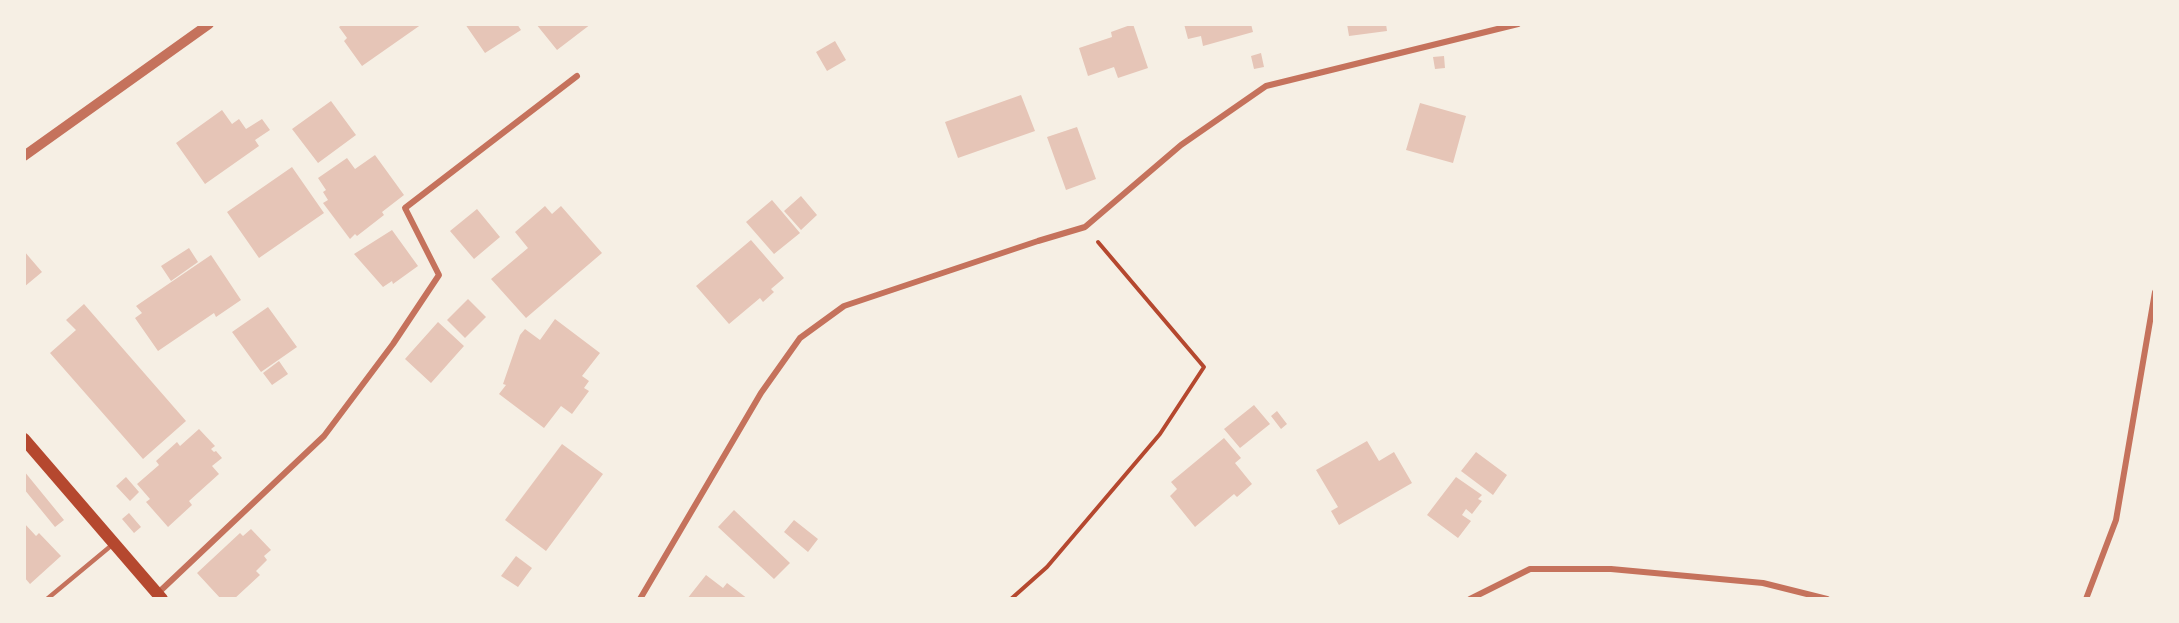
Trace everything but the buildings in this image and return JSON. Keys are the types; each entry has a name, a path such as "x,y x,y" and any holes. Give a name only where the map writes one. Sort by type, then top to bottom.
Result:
{"main road":[{"path":"24,439 160,597"}],"street":[{"path":"24,156 209,24"},
{"path":"640,599 761,393 800,338 844,306 1085,227 1181,145 1266,86 1518,24"},
{"path":"160,597 324,436 393,344 439,275 405,208 577,76"},
{"path":"2089,597 2116,520 2155,292"},
{"path":"1470,599 1530,569 1611,569 1763,583 1827,599"}],"lane":[{"path":"47,599 114,544"}],"path":[{"path":"1011,599 1047,567 1160,434 1204,367 1085,227"}]}
